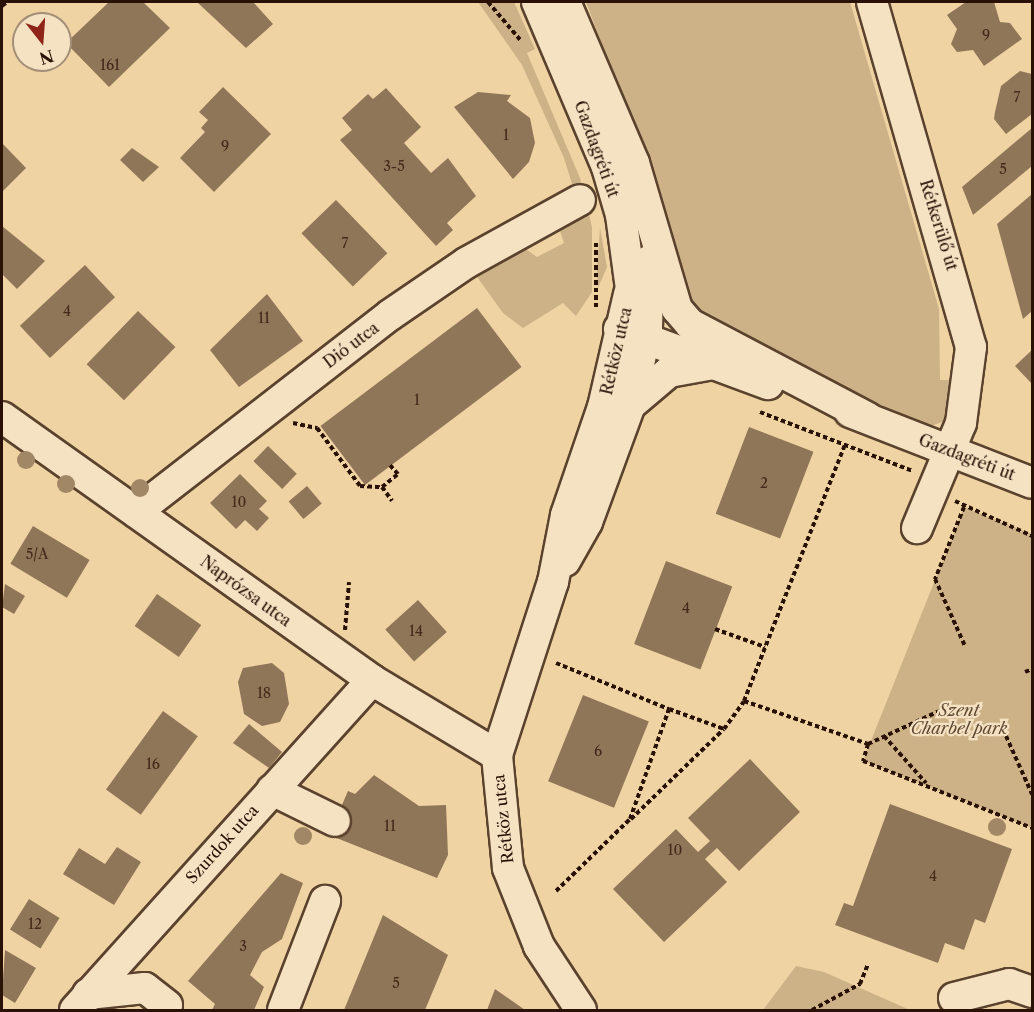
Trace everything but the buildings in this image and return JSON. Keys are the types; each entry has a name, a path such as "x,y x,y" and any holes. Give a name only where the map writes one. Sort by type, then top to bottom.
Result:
{"street":[{"name":"Gazdagréti út","path":"537,2 607,167 621,215 630,294"},
{"name":"Gazdagréti út","path":"565,2 619,122 648,208 677,309 690,324 868,418"},
{"name":"Rétkerülő út","path":"873,2 971,347 971,375 952,451 935,483 917,528"},
{"name":"Dió utca","path":"136,512 390,315 466,263 580,200"},
{"name":"Gazdagréti út","path":"648,208 638,330 717,364 868,418 1032,483"},
{"name":"Rétköz utca","path":"554,582 587,522 630,405 638,330 630,294"},
{"name":"Rétköz utca","path":"580,1011 539,946 508,868 497,755 554,582 566,515 606,396 638,330"},
{"path":"638,330 758,361"},
{"path":"630,405 669,372 717,364"},
{"name":"Naprózsa utca","path":"2,418 372,680 497,755"},
{"name":"Szurdok utca","path":"81,1002 372,680"},
{"path":"272,790 335,821"},
{"path":"283,1011 325,901"},
{"path":"954,998 1009,984 1032,992"},
{"path":"81,1002 145,988 167,1005"}],"path":[{"path":"2,6 7,2"},
{"path":"751,408 845,444 935,483 964,507 1032,536"},
{"path":"294,424 317,428 360,486 382,487 398,474 390,465"},
{"path":"556,891 724,729 744,701 845,444"},
{"path":"382,487 392,501"},
{"path":"964,507 935,579 965,646"},
{"path":"343,660 349,582"},
{"path":"715,629 765,647"},
{"path":"556,663 724,729"},
{"path":"1025,672 1032,669"},
{"path":"744,701 868,744 946,708"},
{"path":"630,819 669,709"},
{"path":"884,736 928,785"},
{"path":"1006,736 1032,794"},
{"path":"868,744 863,761 1032,828"},
{"path":"812,1011 860,984 868,964"}],"green space":[{"path":"478,2 514,2 535,49 527,53 580,178 592,227 592,292 576,316 563,303 523,328 503,313 475,274 520,245 537,257 564,243 559,228 581,213 564,158 522,65"},
{"path":"586,2 850,2 939,309 940,380 960,380 949,419 929,427 915,423 684,306 659,194"},
{"path":"600,228 607,267 598,288 597,270"},
{"name":"Szent Charbel park","path":"964,507 1032,534 1032,828 863,761"},
{"path":"796,966 824,972 910,1010 763,1010"}]}
